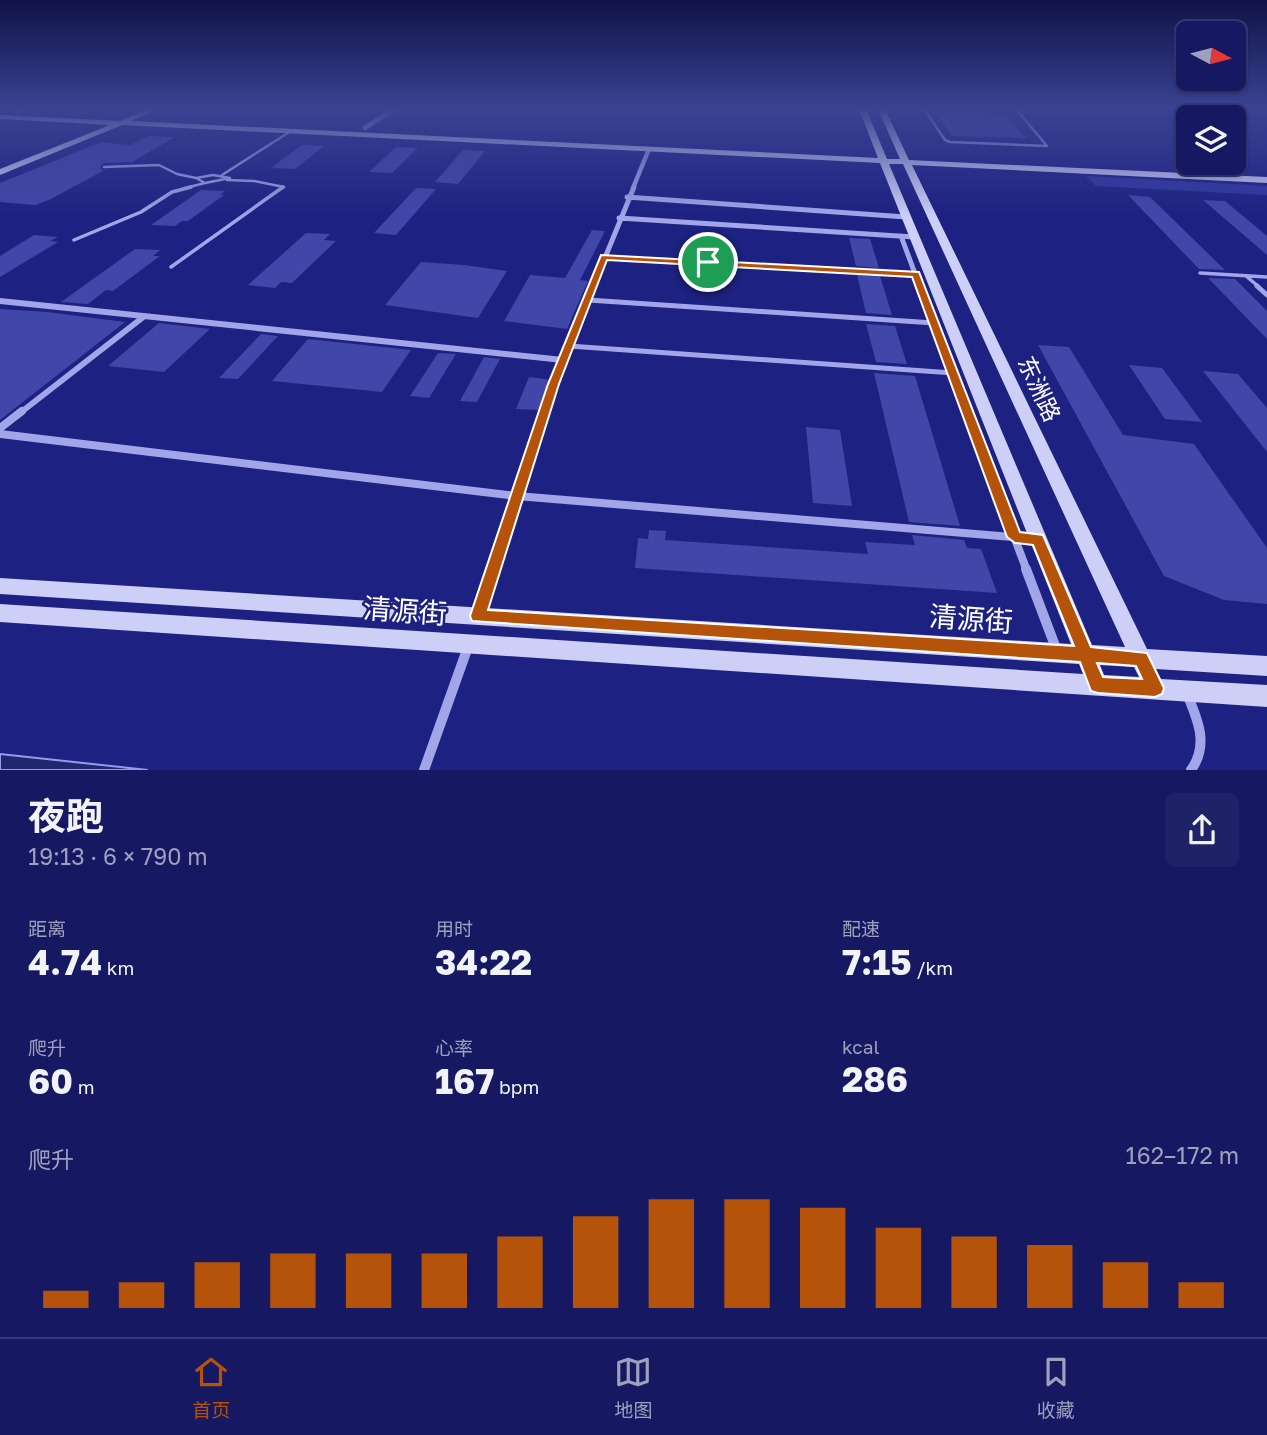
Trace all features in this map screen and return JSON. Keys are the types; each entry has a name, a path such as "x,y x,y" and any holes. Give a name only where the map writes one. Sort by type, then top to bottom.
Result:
{"main road":[{"path":"0,169 61,145"},
{"path":"568,145 1267,172"},
{"path":"666,145 881,157"},
{"path":"876,145 906,217 907,236 1098,685"},
{"name":"东洲路","path":"898,145 1155,688"},
{"path":"904,158 1267,180"},
{"name":"清源街","path":"0,586 1267,666"},
{"name":"清源街","path":"0,613 1267,696"}],"street":[{"path":"478,616 569,346 627,197 649,149"},
{"path":"627,197 906,217"},
{"path":"619,218 907,236 915,274 1058,653"},
{"path":"0,301 142,318 564,360"},
{"path":"0,428 142,318"},
{"path":"0,433 517,496 1038,539"},
{"path":"424,770 469,644"},
{"path":"1185,691 1200,725 1201,741 1196,764 1191,770"}],"lane":[{"path":"196,178 222,175 269,145"},
{"path":"1021,145 1047,145"},
{"path":"104,167 159,165 205,183"},
{"path":"222,175 230,178 227,180"},
{"path":"74,240 141,212 172,192 205,183 227,180 254,181 284,187 171,267"},
{"path":"604,257 915,274"},
{"path":"1200,273 1267,277"},
{"path":"1247,275 1267,295"},
{"path":"587,300 934,323"},
{"path":"569,346 953,373"}],"shaded area":[{"path":"1086,176 1267,186 1267,195 1096,186"},
{"path":"0,754 148,770 0,770"}],"building":[{"path":"94,145 161,145 132,162 103,163 100,168 103,171 35,205 0,202 0,183"},
{"path":"302,145 324,146 295,169 271,168"},
{"path":"396,147 418,148 392,173 369,172"},
{"path":"463,150 485,151 458,184 435,182"},
{"path":"416,188 436,189 396,235 374,233"},
{"path":"201,190 225,191 220,195 224,195 188,221 182,221 175,226 151,225"},
{"path":"1128,195 1150,197 1225,270 1199,269"},
{"path":"1203,200 1225,201 1267,236 1267,255"},
{"path":"592,230 605,231 580,280 588,281 567,329 504,321 530,275 565,278"},
{"path":"306,233 330,234 324,240 336,241 292,283 281,282 275,288 248,285"},
{"path":"34,235 58,237 50,241 58,242 0,277 0,256"},
{"path":"849,238 870,239 879,268 856,266"},
{"path":"135,249 160,250 153,256 160,256 113,291 106,290 88,304 61,302"},
{"path":"421,262 507,271 478,318 385,305"},
{"path":"857,275 880,276 892,315 866,313"},
{"path":"1208,278 1235,279 1267,311 1267,339"},
{"path":"0,309 47,312 125,322 0,420"},
{"path":"159,323 210,329 164,372 108,366"},
{"path":"866,324 895,326 907,364 876,362"},
{"path":"261,334 278,336 238,379 219,378"},
{"path":"308,339 411,350 382,392 272,381"},
{"path":"1038,345 1069,347 1123,435 1194,444 1267,548 1267,604 1224,600 1164,576"},
{"path":"438,353 456,354 429,398 410,396"},
{"path":"484,357 500,359 477,402 460,401"},
{"path":"1129,365 1162,368 1202,422 1165,419"},
{"path":"1203,371 1238,374 1267,408 1267,452"},
{"path":"874,373 915,376 960,526 909,522"},
{"path":"529,377 552,380 538,410 516,409"},
{"path":"806,427 840,430 852,506 813,503"},
{"path":"649,530 666,531 665,540 868,554 865,542 915,545 912,535 964,540 967,548 981,549 997,593 635,568 638,538 648,539"}],"route":[{"path":"708,262 604,257 554,384 478,616 1058,653 1085,655 1141,659 1155,688 1098,685 1085,655 1038,539 1015,537 915,274 708,262"}]}
